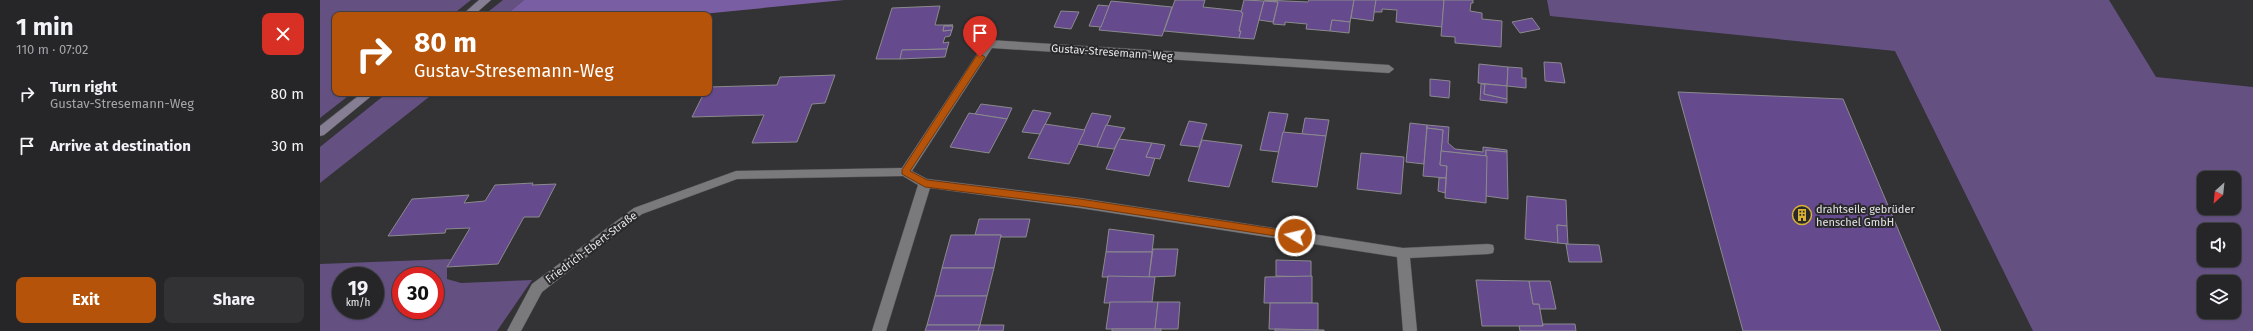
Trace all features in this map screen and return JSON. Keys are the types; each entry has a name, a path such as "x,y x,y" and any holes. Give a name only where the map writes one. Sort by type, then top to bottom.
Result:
{"main road":[{"path":"471,12 486,0"},
{"path":"320,132 365,96"}],"street":[{"name":"Gustav-Stresemann-Weg","path":"905,172 989,44 1389,69"},
{"path":"905,172 925,184 1088,204 1403,253 1488,249"},
{"name":"Friedrich-Ebert-Straße","path":"514,331 537,288 638,211 736,175 905,172"},
{"path":"879,331 925,184"},
{"path":"1403,253 1410,331"}],"shaded area":[{"path":"320,0 471,0 456,12 332,12 332,96 348,96 320,118"},
{"path":"503,0 524,0 510,12 488,12"},
{"path":"524,0 844,0 712,13 510,12"},
{"path":"1547,0 2109,0 2156,77 2253,87 2253,331 2033,331 1895,51 1550,16"},
{"path":"383,96 430,96 320,183 320,147"},
{"path":"451,259 447,267 447,279 461,283 532,280 497,331 320,331 320,264"}],"building":[{"path":"1175,0 1205,0 1203,7 1241,11 1243,13 1239,38 1164,31"},
{"path":"1244,0 1264,1 1254,39 1239,38 1243,13 1241,12"},
{"path":"1264,0 1308,2 1309,0 1354,0 1350,22 1332,20 1330,31 1306,29 1307,24 1285,22 1285,25 1273,24 1278,2"},
{"path":"1354,0 1376,0 1373,21 1351,18"},
{"path":"1376,0 1444,0 1442,27 1396,22 1397,10 1382,9 1382,12 1374,12"},
{"path":"1444,0 1473,0 1470,11 1482,13 1482,19 1502,21 1501,47 1455,43 1455,37 1441,36"},
{"path":"1111,1 1172,7 1162,36 1099,30"},
{"path":"1264,1 1278,2 1273,22 1259,20"},
{"path":"1098,5 1109,6 1101,27 1089,26"},
{"path":"940,6 935,25 953,25 944,26 943,31 952,30 950,36 945,37 943,43 949,42 947,49 902,50 900,59 876,59 892,8"},
{"path":"1061,11 1079,12 1071,29 1054,27"},
{"path":"1532,18 1540,29 1520,33 1512,22"},
{"path":"1332,20 1350,22 1349,33 1330,31"},
{"path":"944,26 953,26 952,30 943,31"},
{"path":"947,49 945,57 900,59 902,50"},
{"path":"1544,62 1561,63 1565,83 1545,81"},
{"path":"1479,64 1508,67 1507,86 1478,83"},
{"path":"1508,67 1522,68 1522,78 1526,78 1526,88 1507,86"},
{"path":"835,75 825,103 812,104 797,142 752,143 764,115 692,117 702,96 712,96 712,87 777,85 780,77"},
{"path":"1430,79 1450,81 1449,98 1430,96"},
{"path":"1481,84 1485,84 1484,94 1507,99 1507,103 1480,100"},
{"path":"1485,84 1507,86 1507,99 1484,94"},
{"name":"drahtseile gebrüder henschel GmbH","path":"1678,92 1843,99 1941,331 1743,331"},
{"path":"981,104 1012,108 1007,119 975,114"},
{"path":"1033,110 1051,113 1040,134 1022,132"},
{"path":"1269,112 1288,114 1279,152 1260,150"},
{"path":"969,113 1007,119 989,153 950,147"},
{"path":"1092,113 1111,116 1097,147 1078,144"},
{"path":"1305,118 1329,120 1326,136 1302,134"},
{"path":"1189,121 1207,124 1199,147 1180,145"},
{"path":"1410,123 1427,125 1424,164 1406,162"},
{"path":"1045,124 1085,130 1069,164 1028,158"},
{"path":"1106,125 1125,128 1114,149 1097,147"},
{"path":"1427,125 1449,127 1448,143 1455,149 1483,152 1483,147 1507,150 1507,152 1486,150 1486,156 1441,151 1443,130 1427,128"},
{"path":"1427,128 1443,130 1440,165 1447,166 1446,178 1423,176"},
{"path":"1283,132 1326,136 1317,187 1272,182"},
{"path":"1119,139 1152,143 1146,157 1155,158 1149,176 1106,169"},
{"path":"1202,140 1242,145 1229,187 1188,181"},
{"path":"1152,143 1165,145 1160,159 1146,157"},
{"path":"1486,150 1507,152 1508,199 1486,196"},
{"path":"1441,151 1487,156 1486,203 1445,198 1447,166 1440,165"},
{"path":"1361,153 1404,157 1401,194 1357,189"},
{"path":"1439,178 1446,178 1445,193 1438,191"},
{"path":"533,183 532,185 556,184 539,217 524,217 498,264 447,267 470,228 446,229 445,233 388,236 412,199 469,195 464,203 485,201 495,185"},
{"path":"1527,196 1566,200 1567,226 1557,225 1558,243 1525,239"},
{"path":"979,219 1030,219 1026,237 1001,237 1001,235 975,235"},
{"path":"1557,225 1567,226 1568,244 1558,243"},
{"path":"1109,229 1154,235 1152,252 1106,252"},
{"path":"951,235 1001,235 994,268 942,268"},
{"path":"1566,244 1599,245 1602,262 1569,262"},
{"path":"1153,249 1178,249 1175,276 1149,277"},
{"path":"1106,252 1152,252 1149,277 1102,277"},
{"path":"1276,260 1311,261 1311,277 1276,276"},
{"path":"942,268 994,268 987,296 935,296"},
{"path":"1108,276 1155,277 1152,302 1104,303"},
{"path":"1312,276 1312,303 1264,303 1265,277"},
{"path":"1476,280 1529,281 1533,304 1539,304 1543,326 1482,326"},
{"path":"1529,281 1550,281 1556,309 1540,309 1539,304 1533,304"},
{"path":"935,296 987,296 980,325 927,325"},
{"path":"1110,302 1158,302 1155,329 1106,329"},
{"path":"1158,302 1180,302 1178,329 1155,329"},
{"path":"1270,303 1318,303 1318,330 1269,329"},
{"path":"1543,324 1575,324 1576,331 1520,331 1519,326 1543,326"},
{"path":"927,325 980,325 978,331 925,331"},
{"path":"980,325 1004,325 1003,331 978,331"},
{"path":"1112,329 1161,329 1161,331 1112,331"},
{"path":"1275,329 1324,330 1324,331 1275,331"}],"place":[{"name":"drahtseile gebrüder henschel GmbH","path":"1802,215"}],"route":[{"path":"980,57 905,172 925,184 1080,203 1295,236"}]}
